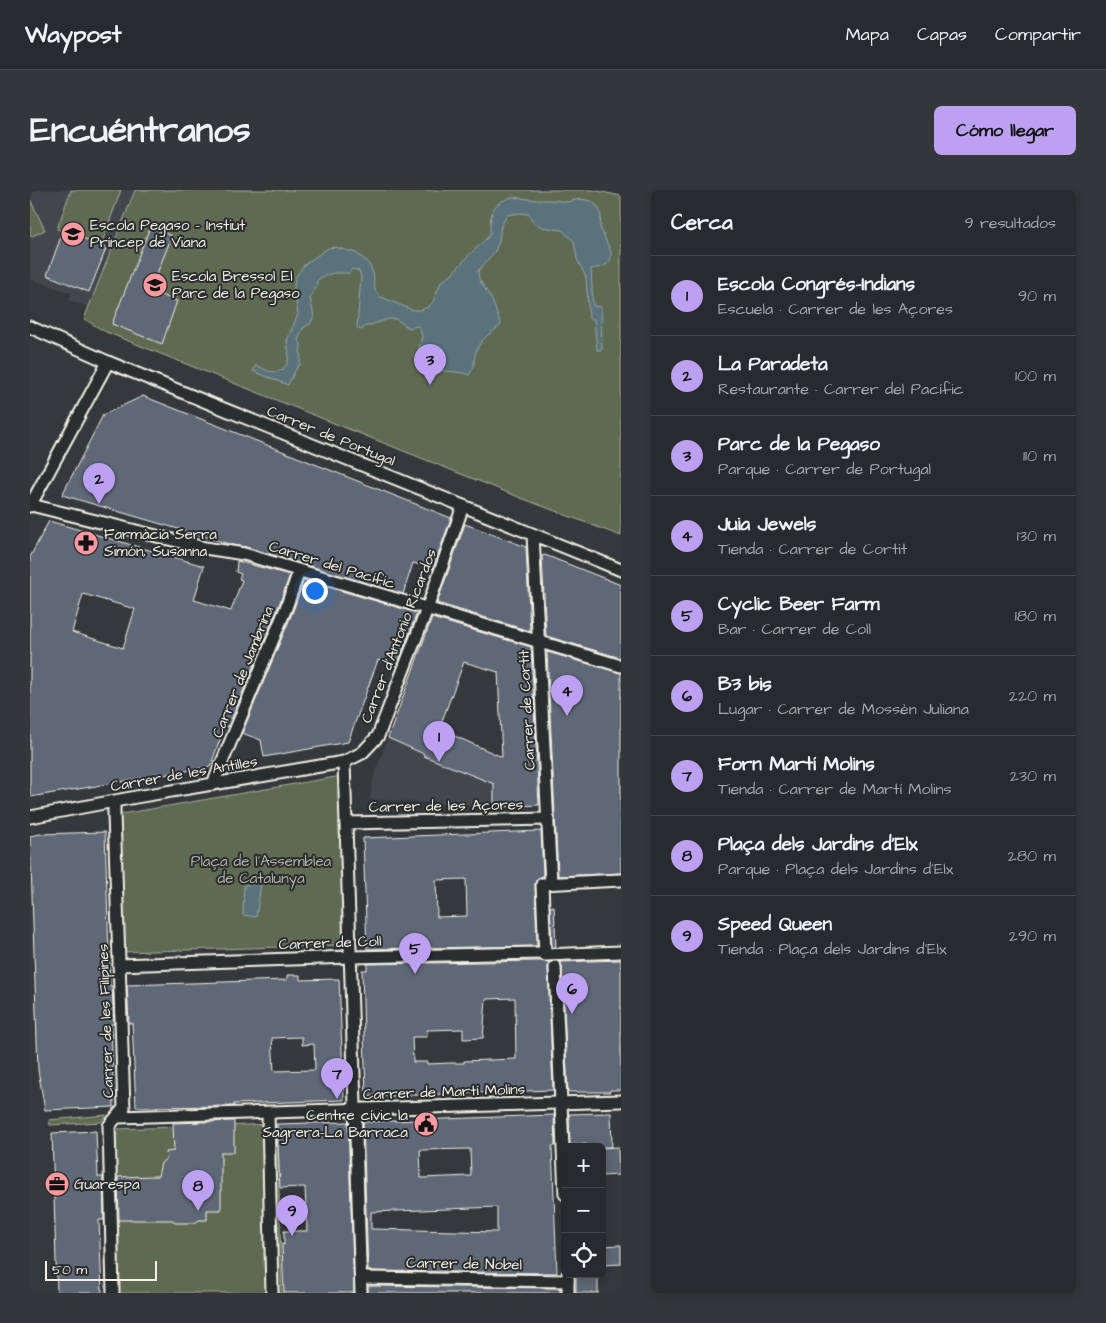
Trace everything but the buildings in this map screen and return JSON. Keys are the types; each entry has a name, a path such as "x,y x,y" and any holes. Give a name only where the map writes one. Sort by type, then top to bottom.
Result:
{"street":[{"name":"Carrer de Portugal","path":"30,327 108,362 621,570"},
{"path":"30,506 108,362"},
{"name":"Carrer del Pacífic","path":"30,506 205,548 244,554 621,666"},
{"name":"Carrer d'Antonio Ricardos","path":"344,762 362,753 378,736 428,609 463,506"},
{"name":"Carrer de Cortit","path":"533,535 551,882"},
{"name":"Carrer de Jambrina","path":"213,784 286,608 299,571"},
{"path":"344,762 361,1293"},
{"name":"Carrer de les Antilles","path":"30,818 344,762"},
{"name":"Carrer de les Filipines","path":"113,1293 108,1126 124,1108 114,802"},
{"name":"Carrer de les Açores","path":"346,823 548,819"},
{"path":"621,880 551,882 542,884 545,955 621,952"},
{"name":"Carrer de Coll","path":"119,965 543,953"},
{"path":"555,967 565,1188"},
{"name":"Carrer de Martí Molins","path":"118,1117 621,1101"},
{"path":"268,1113 272,1293"},
{"name":"Carrer de Nobel","path":"361,1278 561,1278"},
{"path":"568,1278 568,1293"}],"shaded area":[{"name":"Escola Pegaso - Instiut Príncep de Viana","path":"30,190 134,190 88,307 69,300 71,293 30,279"},
{"path":"397,711 489,751 487,756 510,767 494,807 370,799 373,780"}],"green space":[{"path":"71,190 121,190 101,245 57,229"},
{"path":"135,190 593,190 621,196 621,536 106,332 84,319"},
{"path":"30,199 45,230 30,237"},
{"name":"Plaça de l'Assemblea de Catalunya","path":"341,776 343,945 123,952 119,818 122,814"},
{"path":"107,1115 101,1122 50,1125 49,1120"},
{"path":"277,1124 282,1293 119,1293 115,1129"}],"water":[{"path":"512,197 566,202 581,199 591,201 598,207 601,215 600,227 611,252 610,260 606,265 591,269 593,306 601,307 602,350 597,350 594,319 589,319 586,277 577,259 574,241 562,230 542,227 534,223 528,214 519,213 507,215 501,226 499,241 495,251 478,271 479,279 492,300 501,325 480,343 473,368 469,375 428,370 417,356 422,337 420,328 417,326 409,328 396,319 389,319 364,327 362,330 357,328 361,276 359,271 352,269 349,273 333,273 321,277 317,281 316,288 310,298 314,316 311,323 303,328 298,340 301,344 300,365 297,367 288,385 253,371 256,365 268,371 276,372 283,369 287,364 289,356 287,341 298,314 294,287 295,278 304,265 328,248 336,247 356,253 368,262 373,273 375,290 379,296 412,310 421,310 433,302 441,282 453,273 490,235 490,221 495,207"},
{"path":"261,884 256,917 243,915 244,885"}],"place":[{"name":"Escola Pegaso - Instiut Príncep de Viana","path":"73,234"},
{"name":"Escola Bressol El Parc de la Pegaso","path":"155,285"},
{"name":"Parc de la Pegaso","path":"430,385"},
{"name":"La Paradeta","path":"99,504"},
{"name":"Farmàcia Serra Simón, Susanna","path":"86,543"},
{"name":"Juia Jewels","path":"567,716"},
{"name":"Escola Congrés-Indians","path":"439,762"},
{"name":"Cyclic Beer Farm","path":"415,974"},
{"name":"B3 bis","path":"572,1014"},
{"name":"Forn Martí Molins","path":"337,1099"},
{"name":"Centre cívic la Sagrera-La Barraca","path":"426,1124"},
{"name":"Guarespa","path":"57,1184"},
{"name":"Plaça dels Jardins d'Elx","path":"198,1211"},
{"name":"Speed Queen","path":"292,1236"}]}
